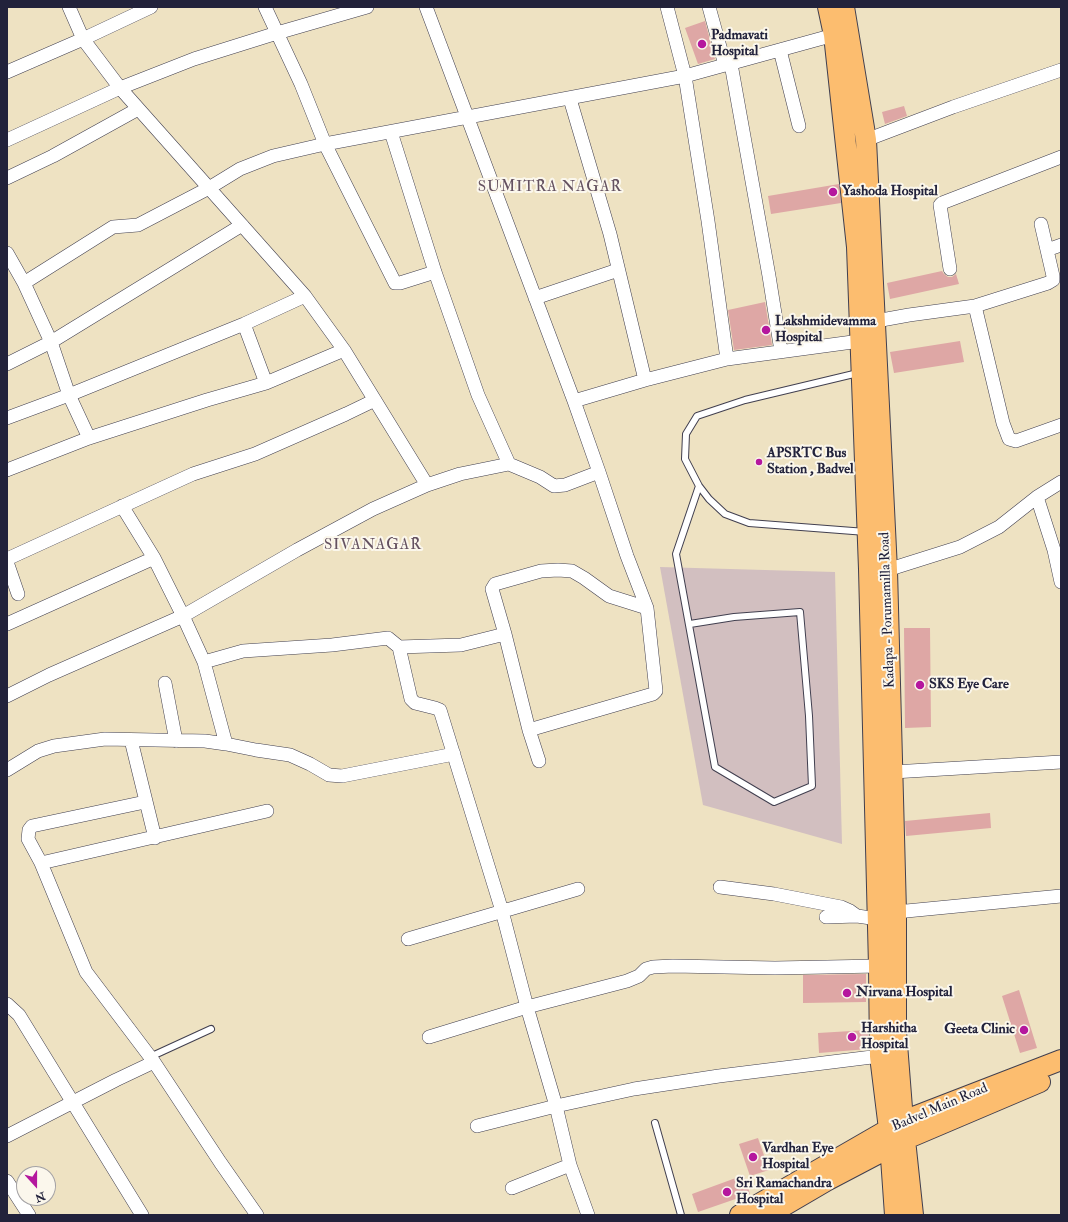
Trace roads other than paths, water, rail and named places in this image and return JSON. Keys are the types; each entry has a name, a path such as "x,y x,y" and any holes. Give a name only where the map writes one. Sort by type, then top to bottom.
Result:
{"main road":[{"path":"828,7 834,35 857,248 868,532 887,915 880,966 880,1056 897,1134 895,1215"},
{"name":"Kadapa - Porumamilla Road","path":"844,7 866,140 887,570 893,772 887,915 896,1031 897,1134 913,1215"},
{"name":"Badvel Main Road","path":"740,1215 897,1134 1061,1060"},
{"name":"Badvel Main Road","path":"768,1215 826,1181 897,1134 1061,1074"}],"street":[{"path":"69,7 83,40 120,88 305,296 344,350 427,485"},
{"path":"7,72 83,40 152,7"},
{"path":"265,7 301,84 325,144 395,283 400,283 434,272"},
{"path":"7,140 120,88 194,59 367,7"},
{"path":"426,7 466,117 574,401 627,556 647,608 656,691 653,694 529,730"},
{"path":"666,7 685,76 708,221 727,359"},
{"path":"709,7 728,64 769,276 781,351"},
{"path":"24,283 113,227 138,225 210,188 240,168 273,156 325,144 570,99 685,76 834,35"},
{"path":"780,50 799,126"},
{"path":"866,140 953,107 1061,70"},
{"path":"570,99 610,234 645,380"},
{"path":"7,178 53,156 138,109"},
{"path":"391,132 434,272 478,395 509,464"},
{"path":"950,270 940,205 1061,157"},
{"path":"876,321 975,306 1048,283 1053,280 1054,276 1041,224"},
{"path":"7,364 51,342 242,225"},
{"path":"1047,250 1061,245"},
{"path":"7,253 24,283 51,342 69,395 89,438"},
{"path":"534,298 618,270"},
{"path":"7,418 69,395 244,324 305,296"},
{"path":"975,306 1003,423 1009,439 1016,441 1061,426"},
{"path":"244,324 266,382"},
{"path":"574,401 645,380 727,359 860,341"},
{"path":"7,470 89,438 266,382 344,350"},
{"path":"7,559 194,474 255,454 375,400"},
{"path":"7,696 49,675 183,616 373,508 427,485 460,474 509,464 540,477 554,486 565,484 599,472"},
{"path":"887,570 960,547 999,527 1037,497 1061,482"},
{"path":"1037,497 1057,549 1061,582"},
{"path":"122,506 154,558 204,662 226,744"},
{"path":"7,624 154,558"},
{"path":"7,562 18,594"},
{"path":"539,761 529,730 492,589 496,584 541,571 558,570 572,572 584,578 610,596 647,608"},
{"path":"399,647 461,645 505,634"},
{"path":"204,662 243,651 332,645 388,638 399,647 411,699 415,704 440,710 502,911 527,1007 556,1106 570,1164 588,1215"},
{"path":"165,683 176,741"},
{"path":"7,770 38,751 54,746 105,739 205,741 226,744 290,755 329,775 342,776 454,754"},
{"path":"131,740 155,838"},
{"path":"893,772 1061,762"},
{"path":"145,802 32,826 29,830 28,839 41,863 86,972 152,1060 257,1215"},
{"path":"41,863 267,811"},
{"path":"720,887 774,894 841,907 857,916"},
{"path":"408,938 578,889"},
{"path":"826,917 887,915 1061,896"},
{"path":"429,1036 527,1007 627,981 653,967 775,968 880,966"},
{"path":"7,1004 19,1015 142,1215"},
{"path":"477,1126 556,1106 634,1089 719,1076 880,1056"},
{"path":"7,1136 152,1060"},
{"path":"512,1188 570,1164"},
{"path":"7,1181 29,1215"}],"lane":[{"path":"862,372 745,400 696,416 686,434 685,459 709,500 725,514 749,523 868,532"},
{"path":"690,624 734,617 800,612 809,716 812,786 774,802 715,767 676,554 700,486"},
{"path":"152,1060 211,1030"},
{"path":"655,1123 681,1215"}],"place":[{"name":"Padmavati Hospital","path":"702,44"},
{"name":"Yashoda Hospital","path":"833,192"},
{"name":"Lakshmidevamma Hospital","path":"766,330"},
{"name":"APSRTC Bus Station , Badvel","path":"759,462"},
{"name":"SKS Eye Care","path":"920,685"},
{"name":"Nirvana Hospital","path":"847,993"},
{"name":"Geeta Clinic","path":"1024,1030"},
{"name":"Harshitha Hospital","path":"852,1037"},
{"name":"Vardhan Eye Hospital","path":"753,1157"},
{"name":"Sri Ramachandra Hospital","path":"727,1192"}],"district":[{"name":"SUMITRA NAGAR","path":"550,188"},
{"name":"SIVANAGAR","path":"373,546"}]}
